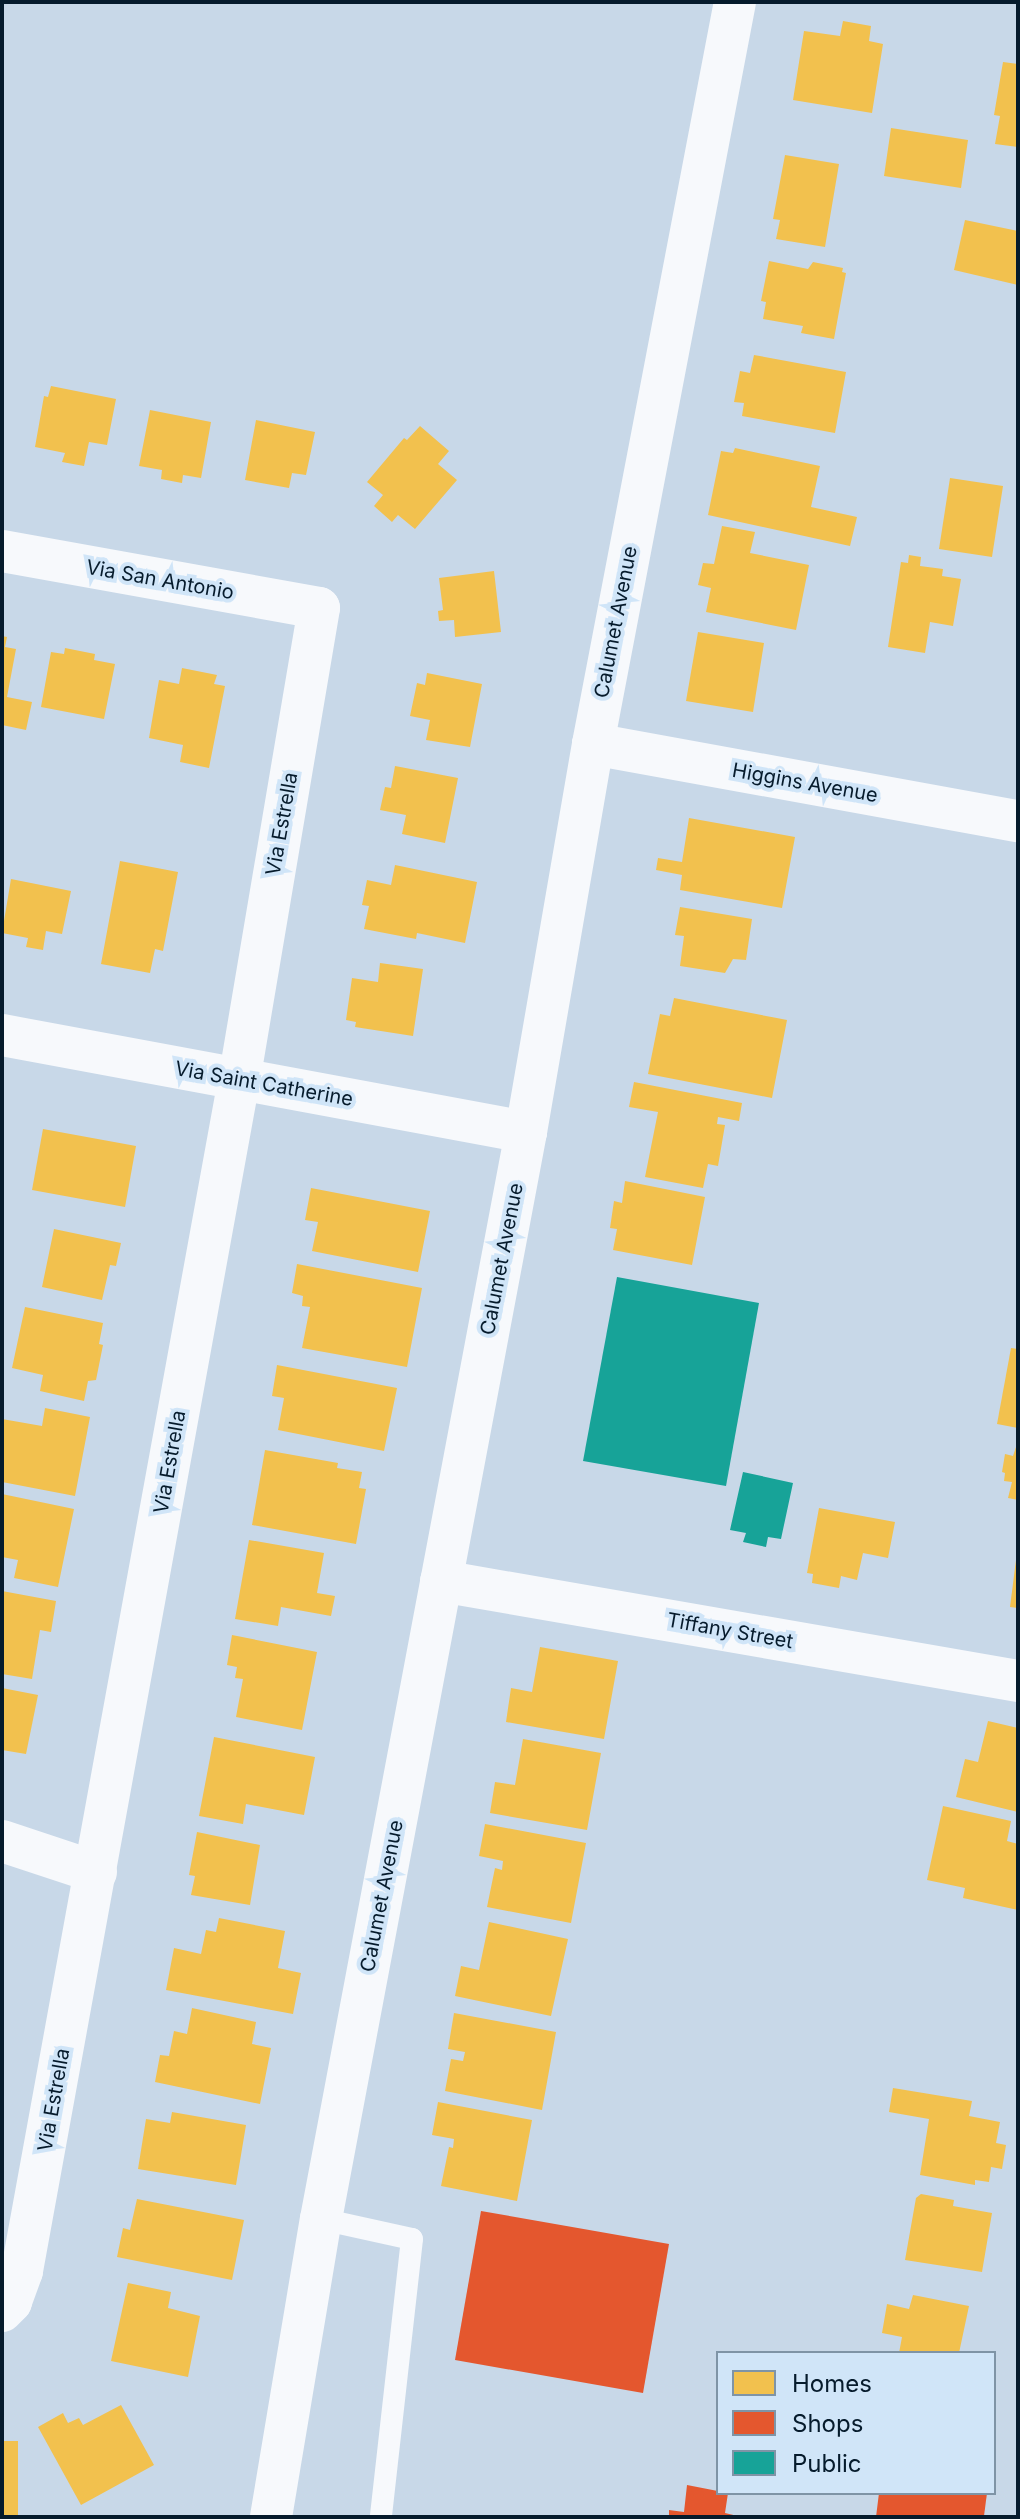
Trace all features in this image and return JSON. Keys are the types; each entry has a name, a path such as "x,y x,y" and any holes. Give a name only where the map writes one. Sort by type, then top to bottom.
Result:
{"street":[{"name":"Calumet Avenue","path":"271,2517 321,2219 526,1132 593,744 735,2"},
{"name":"Via San Antonio","path":"2,551 319,608"},
{"name":"Via Estrella","path":"2,2311 11,2302 22,2271 239,1080 319,608"},
{"name":"Higgins Avenue","path":"593,744 1018,821"},
{"name":"Via Saint Catherine","path":"2,1035 526,1132"},
{"name":"Tiffany Street","path":"441,1581 1018,1681"},
{"path":"2,1841 96,1872"}],"lane":[{"path":"321,2219 412,2239 381,2517"}],"building: Homes":[{"path":"843,21 871,26 869,41 883,44 872,113 793,100 804,31 840,36"},
{"path":"1003,62 1018,64 1018,147 995,144 1000,116 994,115"},
{"path":"891,128 968,140 961,188 884,176"},
{"path":"785,155 839,164 825,247 776,239 780,220 773,219"},
{"path":"965,220 1018,231 1018,285 954,270"},
{"path":"769,261 808,269 813,262 843,268 842,272 846,273 834,339 801,333 803,326 763,319 766,302 761,301"},
{"path":"754,355 846,372 835,433 742,416 744,403 734,402 740,371 750,373"},
{"path":"51,386 116,399 107,445 89,442 84,466 62,462 65,453 35,447 44,396 48,397"},
{"path":"150,410 211,422 201,478 183,475 182,483 161,479 162,470 139,466"},
{"path":"256,420 315,432 306,475 292,473 289,488 245,480"},
{"path":"420,426 449,451 438,464 457,480 415,529 398,515 392,522 374,506 383,495 367,482 404,438 407,440"},
{"path":"735,448 820,466 811,507 857,517 850,546 708,515 721,451 733,453"},
{"path":"950,478 1003,486 992,557 939,549"},
{"path":"722,526 755,532 750,553 809,565 796,630 706,612 711,588 698,585 703,563 714,564"},
{"path":"909,555 921,557 920,566 943,569 942,576 961,579 953,626 930,622 925,653 888,647 901,562 908,563"},
{"path":"494,571 501,632 455,637 454,620 439,621 438,611 443,610 439,578"},
{"path":"698,632 764,643 753,712 686,701"},
{"path":"2,636 7,637 5,647 16,649 7,697 32,702 26,730 2,725"},
{"path":"65,648 95,654 94,660 115,664 104,719 41,707 51,652 64,654"},
{"path":"182,668 217,675 214,684 225,686 209,768 180,762 183,745 149,738 159,680 179,684"},
{"path":"427,673 482,684 470,747 426,740 430,720 410,716 417,683 425,685"},
{"path":"395,766 458,778 445,843 402,834 406,815 380,810 385,787 391,788"},
{"path":"689,818 795,837 782,908 680,890 682,875 656,870 658,858 682,862"},
{"path":"120,861 178,872 163,951 155,949 150,973 101,964"},
{"path":"395,865 477,882 465,943 417,933 416,939 364,929 369,906 362,905 367,880 391,885"},
{"path":"11,879 71,891 62,934 46,931 43,950 26,947 28,938 2,933"},
{"path":"680,907 752,919 746,960 733,959 725,973 680,966 684,936 675,935"},
{"path":"380,963 423,969 413,1036 355,1027 356,1022 346,1020 352,978 378,982"},
{"path":"674,998 787,1020 772,1098 648,1074 660,1014 670,1016"},
{"path":"634,1082 742,1103 739,1121 718,1117 717,1124 725,1125 718,1166 708,1164 703,1188 645,1177 658,1112 629,1107"},
{"path":"43,1129 136,1146 125,1207 32,1190"},
{"path":"625,1181 705,1197 692,1265 613,1250 617,1229 610,1228 614,1201 622,1203"},
{"path":"311,1188 430,1211 418,1272 312,1251 318,1222 305,1220"},
{"path":"54,1229 121,1243 116,1266 110,1265 102,1300 42,1287"},
{"path":"297,1264 422,1288 407,1367 302,1348 310,1307 302,1306 303,1296 292,1293"},
{"path":"25,1307 103,1323 99,1344 103,1345 96,1380 88,1381 84,1401 40,1391 43,1375 12,1368"},
{"path":"1011,1348 1018,1349 1018,1428 997,1424"},
{"path":"277,1365 397,1388 384,1451 278,1430 284,1398 272,1396"},
{"path":"45,1408 90,1417 75,1496 2,1482 2,1419 42,1426"},
{"path":"1018,1441 1018,1500 1008,1498 1012,1482 1004,1481 1005,1473 1002,1472 1005,1454 1013,1456"},
{"path":"265,1450 338,1463 337,1468 362,1472 359,1488 366,1489 356,1544 252,1525"},
{"path":"2,1494 74,1509 58,1587 14,1578 18,1560 2,1557"},
{"path":"819,1508 895,1522 888,1558 863,1553 857,1580 841,1576 839,1588 812,1583 813,1574 807,1573"},
{"path":"249,1540 324,1553 317,1593 335,1596 331,1616 281,1607 278,1626 235,1619"},
{"path":"1018,1552 1018,1608 1010,1607"},
{"path":"2,1591 56,1601 51,1632 40,1630 32,1679 2,1674"},
{"path":"232,1635 317,1652 302,1730 236,1717 243,1679 235,1678 237,1667 227,1665"},
{"path":"540,1647 618,1661 604,1739 506,1722 511,1688 532,1692"},
{"path":"2,1688 38,1695 26,1754 2,1750"},
{"path":"988,1721 1018,1728 1018,1812 956,1797 965,1759 978,1762"},
{"path":"214,1737 315,1757 304,1815 246,1804 243,1824 199,1816"},
{"path":"523,1739 601,1753 587,1830 490,1813 495,1782 515,1785"},
{"path":"943,1806 1011,1821 1007,1841 1018,1844 1018,1910 963,1898 965,1888 927,1880"},
{"path":"485,1824 586,1843 571,1923 487,1907 495,1868 502,1870 503,1861 479,1856"},
{"path":"197,1832 260,1845 250,1905 191,1895 195,1876 189,1875"},
{"path":"219,1918 285,1931 278,1968 301,1973 293,2014 166,1990 174,1948 201,1954 206,1930 216,1932"},
{"path":"489,1922 568,1939 551,2016 455,1996 461,1966 479,1970"},
{"path":"192,2008 256,2022 252,2044 271,2048 260,2104 155,2082 160,2055 169,2056 174,2031 187,2034"},
{"path":"454,2013 556,2032 542,2110 445,2091 451,2059 463,2061 465,2052 448,2049"},
{"path":"893,2088 972,2101 969,2116 1000,2122 996,2143 1006,2145 1002,2169 991,2167 989,2182 975,2180 975,2185 920,2175 929,2119 889,2112"},
{"path":"438,2102 532,2120 517,2201 441,2186 449,2147 453,2148 454,2139 432,2135"},
{"path":"172,2112 246,2125 236,2185 138,2169 146,2119 170,2123"},
{"path":"921,2194 954,2200 953,2206 992,2213 982,2272 905,2260 916,2198"},
{"path":"137,2199 244,2220 232,2280 117,2257 123,2228 130,2230"},
{"path":"128,2283 171,2292 168,2308 200,2316 188,2377 111,2361"},
{"path":"913,2295 969,2306 959,2351 899,2351 902,2337 882,2333 887,2304 909,2309"},
{"path":"121,2405 154,2465 81,2505 38,2427 63,2413 68,2423 79,2418 83,2425"},
{"path":"2,2441 18,2441 18,2517 2,2517"}],"building: Shops":[{"path":"481,2211 669,2244 643,2393 455,2360"},
{"path":"687,2485 716,2491 716,2495 728,2495 725,2513 742,2517 669,2517 669,2510 684,2512"},
{"path":"879,2495 987,2495 984,2516 876,2517"}],"building: Public":[{"path":"617,1277 759,1303 726,1486 583,1461"},
{"path":"743,1472 793,1483 781,1539 768,1537 766,1547 743,1542 746,1533 730,1530"}]}
